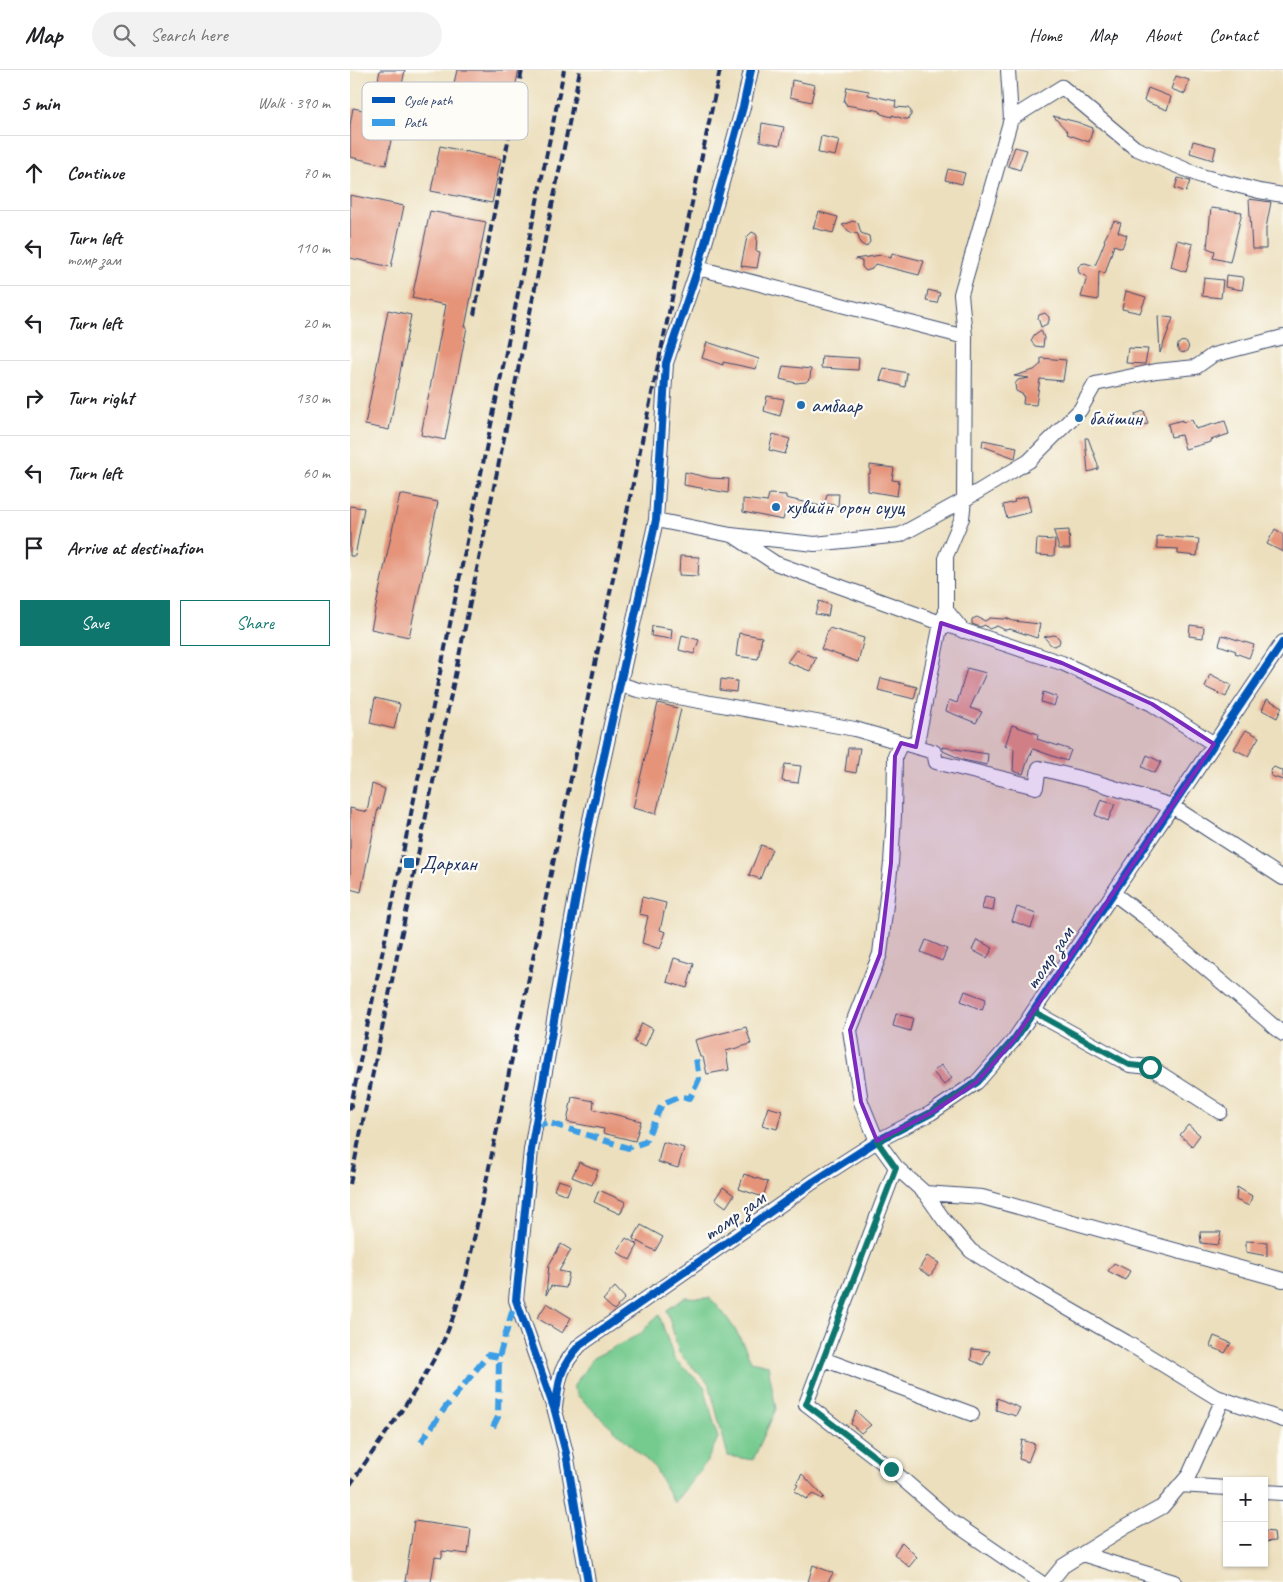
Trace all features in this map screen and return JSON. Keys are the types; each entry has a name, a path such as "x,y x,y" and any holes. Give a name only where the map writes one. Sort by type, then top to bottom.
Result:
{"street":[{"path":"588,1582 566,1453 555,1411 516,1300 534,1135 588,829 656,520 666,363 698,268 743,107 751,70"},
{"path":"916,747 944,617 946,556 962,518 964,500 965,337 961,294 1012,119 1008,70"},
{"path":"1012,119 1062,87 1135,148 1201,176 1259,191 1283,195"},
{"path":"698,268 965,337"},
{"path":"656,520 731,535 815,544 900,535 1029,461 1080,410 1095,384 1156,371 1196,367 1213,355 1283,337"},
{"path":"731,535 775,563 944,617 962,631 1062,663 1152,704 1214,744"},
{"name":"томр зам","path":"555,1411 558,1380 567,1360 580,1345 813,1182 877,1141 931,1113 977,1082 1014,1040 1283,642"},
{"path":"619,684 638,690 855,729 934,752 936,762 1036,787 1039,768 1095,782 1172,806 1283,878"},
{"path":"900,742 895,756 891,863 880,954 850,1030 860,1102 877,1141 896,1168 925,1193 944,1220 971,1251 1214,1396 1283,1420"},
{"path":"1113,893 1145,917 1283,1034"},
{"path":"1034,1011 1130,1065 1150,1067 1220,1112"},
{"path":"896,1168 806,1404 891,1469 951,1521 1040,1582"},
{"path":"925,1193 982,1198 1283,1280"},
{"path":"823,1359 972,1414"},
{"path":"1050,1582 1063,1566 1162,1507 1188,1475 1224,1399"},
{"path":"1180,1485 1223,1488"},
{"path":"1268,1492 1283,1493"},
{"path":"1082,1554 1174,1582"}],"highlighted area":[{"path":"941,623 1062,663 1152,704 1214,744 1014,1040 977,1082 931,1113 877,1141 861,1102 850,1030 880,954 891,863 895,756 901,743 916,747"}],"green space":[{"path":"685,1297 710,1298 734,1327 751,1361 768,1365 776,1409 753,1460 728,1456 709,1384 679,1353 667,1310"},
{"path":"659,1314 674,1359 704,1386 718,1438 706,1463 674,1503 655,1468 578,1396 573,1387 593,1358 640,1334"}],"building":[{"path":"380,70 405,70 403,82 378,82"},
{"path":"457,70 519,70 516,82 454,82"},
{"path":"1176,76 1189,80 1185,94 1171,89"},
{"path":"792,80 815,85 811,102 790,97"},
{"path":"847,87 869,91 868,95 896,101 895,107 908,108 911,111 911,115 908,119 904,119 881,114 880,111 876,110 846,105 844,102"},
{"path":"1148,88 1171,97 1167,110 1144,101"},
{"path":"353,108 362,110 362,140 391,140 386,165 350,157 350,125"},
{"path":"1053,116 1093,128 1089,142 1067,134 1068,132"},
{"path":"762,123 784,127 780,145 760,141"},
{"path":"821,136 839,140 835,156 818,152"},
{"path":"1193,141 1216,147 1213,160 1190,153"},
{"path":"440,146 501,159 492,203 431,191"},
{"path":"1015,147 1027,150 1020,170 1008,166"},
{"path":"948,169 965,173 962,184 945,180"},
{"path":"1178,178 1190,181 1186,192 1175,188"},
{"path":"350,195 404,206 391,267 350,258"},
{"path":"1249,199 1271,202 1266,228 1266,249 1252,249"},
{"path":"1211,208 1242,212 1230,262 1213,258 1215,251 1207,248"},
{"path":"430,211 486,222 445,440 421,435 446,305 412,298"},
{"path":"819,212 838,217 833,233 813,228"},
{"path":"853,221 858,223 861,233 869,236 870,242 866,247 860,243 858,234 850,232 842,225"},
{"path":"1114,221 1121,223 1118,232 1127,235 1122,248 1114,245 1105,274 1099,271 1098,300 1081,297 1087,277 1079,273 1078,267 1085,263 1095,266 1104,240"},
{"path":"752,232 757,236 756,251 760,252 757,268 741,266 747,237"},
{"path":"1177,240 1193,244 1186,272 1171,267"},
{"path":"892,253 924,261 919,275 875,264 872,269 866,271 862,267 862,261 855,259 881,255 891,258"},
{"path":"1226,275 1243,277 1242,290 1225,287"},
{"path":"1204,278 1223,280 1221,298 1202,296"},
{"path":"928,290 940,293 937,303 926,301"},
{"path":"1126,291 1146,297 1140,313 1122,309"},
{"path":"388,310 411,315 389,430 365,425"},
{"path":"1045,313 1049,317 1049,321 1041,327 1038,318 1039,315"},
{"path":"1158,316 1173,318 1160,353"},
{"path":"1041,330 1044,338 1043,347 1035,346 1031,341 1034,335"},
{"path":"707,342 759,359 756,369 723,362 723,365 702,358"},
{"path":"1181,342 1185,342 1188,347 1187,351 1181,352 1178,349 1178,345"},
{"path":"1128,348 1148,349 1145,364 1126,363"},
{"path":"822,356 859,358 858,370 821,368"},
{"path":"1041,358 1066,360 1063,381 1040,379 1036,405 1023,404 1024,395 1016,391 1015,384 1018,380 1029,378 1014,376 1034,370 1041,364"},
{"path":"783,366 811,369 810,378 806,382 796,383 780,379"},
{"path":"884,368 907,373 905,387 880,380"},
{"path":"767,396 784,399 780,416 764,411"},
{"path":"1144,411 1148,424 1138,426 1135,414"},
{"path":"1182,420 1182,422 1192,420 1196,429 1225,421 1229,434 1211,440 1211,442 1185,449 1181,435 1171,437 1168,424"},
{"name":"хувийн орон сууц","path":"773,434 790,439 785,454 769,450"},
{"path":"1085,438 1088,438 1098,465 1098,469 1088,472"},
{"path":"983,440 1017,447 1015,458 982,446"},
{"path":"870,465 894,468 892,480 899,481 897,496 868,491"},
{"path":"685,472 710,478 729,479 728,493 684,485"},
{"path":"400,494 438,502 409,637 371,629"},
{"path":"769,494 786,495 786,498 829,508 828,515 807,512 807,514 785,512 783,520 743,512 743,499 767,502"},
{"path":"827,494 839,494 838,506 825,503"},
{"path":"1027,496 1031,512 1007,518 1003,505"},
{"path":"350,506 364,508 355,556 350,556"},
{"path":"1275,529 1283,534 1283,552 1267,544"},
{"path":"1069,530 1070,549 1059,549 1054,531"},
{"path":"1157,536 1199,539 1197,556 1178,554 1178,549 1157,548"},
{"path":"1037,539 1055,540 1054,556 1036,555"},
{"path":"680,556 699,557 698,576 679,575"},
{"path":"819,601 830,605 828,616 815,614"},
{"path":"977,617 985,621 990,618 1006,618 1013,621 1040,624 1037,638 1010,629 1005,630 997,626 989,629 985,625 980,627 972,624 972,619"},
{"path":"1190,625 1204,627 1203,638 1189,636"},
{"path":"652,626 672,629 671,639 651,636"},
{"path":"829,628 864,638 858,662 821,649"},
{"path":"739,633 762,637 758,659 736,656"},
{"path":"682,635 699,640 694,654 679,650"},
{"path":"1054,635 1060,640 1059,644 1054,646 1044,637"},
{"path":"1222,635 1254,645 1249,658 1219,645"},
{"path":"796,650 816,658 810,671 787,662"},
{"path":"967,668 986,673 970,708 982,712 976,723 946,711 949,700 957,703"},
{"path":"1210,674 1231,685 1226,697 1205,687"},
{"path":"881,678 917,687 914,699 878,690"},
{"path":"721,679 737,681 736,692 720,690"},
{"path":"1043,692 1057,697 1054,706 1041,702"},
{"path":"375,698 400,704 394,729 370,723"},
{"path":"1267,699 1282,707 1277,718 1262,710"},
{"path":"658,703 681,709 656,814 633,808"},
{"path":"1012,725 1038,734 1037,739 1071,750 1067,761 1033,749 1023,774 1013,771 1014,749 1005,746"},
{"path":"1246,730 1259,737 1248,756 1234,749"},
{"path":"942,747 988,754 987,765 963,760 943,751"},
{"path":"848,748 860,748 856,773 845,771"},
{"path":"1147,755 1161,762 1155,773 1142,767"},
{"path":"785,764 801,766 798,783 782,781"},
{"path":"1274,767 1283,771 1283,780 1271,776 1270,771"},
{"path":"372,784 385,789 380,809 378,808 361,892 350,889 350,808 367,812"},
{"path":"1101,799 1115,804 1108,821 1095,815"},
{"path":"761,845 772,849 760,879 749,875"},
{"path":"985,896 995,898 993,911 982,909"},
{"path":"642,897 666,903 660,930 666,932 660,949 642,943 648,916 639,914"},
{"path":"1017,907 1036,914 1031,928 1012,921"},
{"path":"926,940 947,949 942,961 921,952"},
{"path":"977,940 993,948 987,958 972,950"},
{"path":"674,958 694,964 687,988 667,982"},
{"path":"965,991 986,999 982,1010 961,1001"},
{"path":"896,1014 913,1018 910,1031 893,1026"},
{"path":"642,1023 653,1029 645,1047 634,1042"},
{"path":"746,1027 751,1044 726,1051 729,1070 707,1074 703,1057 700,1057 695,1040"},
{"path":"941,1065 952,1078 944,1085 933,1072"},
{"path":"572,1097 594,1101 593,1109 641,1121 635,1141 603,1133 604,1129 567,1122"},
{"path":"768,1107 782,1111 777,1129 762,1125"},
{"path":"1188,1125 1200,1135 1192,1146 1180,1135"},
{"path":"663,1142 684,1148 678,1168 658,1162"},
{"path":"579,1162 598,1170 592,1185 572,1177"},
{"path":"744,1174 768,1182 763,1197 739,1189"},
{"path":"558,1180 571,1184 567,1195 554,1190"},
{"path":"723,1187 734,1195 726,1207 715,1199"},
{"path":"1237,1187 1252,1196 1249,1206 1236,1200"},
{"path":"599,1190 626,1202 620,1214 594,1202"},
{"path":"641,1225 663,1237 655,1251 633,1239"},
{"path":"1200,1232 1221,1232 1218,1245 1201,1243"},
{"path":"626,1238 638,1245 630,1260 617,1252"},
{"path":"1246,1241 1267,1242 1267,1256 1246,1252"},
{"path":"561,1244 571,1250 559,1271 569,1273 566,1288 551,1286 546,1295 549,1265"},
{"path":"927,1256 939,1263 930,1276 919,1269"},
{"path":"1114,1263 1130,1271 1125,1280 1108,1271"},
{"path":"615,1287 625,1298 614,1310 603,1300"},
{"path":"547,1303 571,1318 562,1333 537,1318"},
{"path":"1214,1336 1231,1343 1225,1353 1210,1346"},
{"path":"972,1349 990,1351 983,1365 971,1360"},
{"path":"997,1398 1020,1408 1016,1416 996,1410"},
{"path":"856,1411 871,1425 861,1433 851,1424"},
{"path":"1022,1440 1035,1444 1028,1462 1019,1459"},
{"path":"802,1474 824,1497 822,1499 813,1494 806,1499 794,1491"},
{"path":"414,1521 471,1529 468,1554 442,1551 442,1558 435,1557 431,1582 405,1582"},
{"path":"1268,1531 1274,1532 1275,1541 1268,1542"},
{"path":"902,1542 917,1557 909,1567 894,1554"},
{"path":"813,1565 833,1573 828,1582 808,1582"}],"railway":[{"path":"520,82 522,70"},
{"path":"350,1110 564,70"},
{"path":"350,1184 580,70"},
{"path":"350,1485 408,1402 439,1350 451,1323 466,1277 720,70"},
{"path":"474,315 508,140"}],"marked path":[{"path":"535,1127 547,1122 628,1148 645,1142 662,1104 679,1097 690,1098 699,1079 696,1058"},
{"path":"493,1427 498,1417 499,1357 515,1302"},
{"path":"421,1442 445,1408 488,1355 499,1357"}],"cycle path":[{"path":"588,1582 566,1453 555,1411 516,1300 531,1150 588,829 656,520 666,363 698,268 743,107 751,70"},
{"path":"556,1406 558,1388 564,1367 580,1345 813,1182 877,1141 931,1113 977,1082 1014,1040 1283,642"}],"place":[{"name":"амбаар","path":"801,405"},
{"name":"байшин","path":"1079,418"},
{"name":"хувийн орон сууц","path":"776,507"},
{"name":"Дархан","path":"409,863"}],"route":[{"path":"891,1469 806,1404 896,1168 877,1141 931,1113 977,1082 1014,1040 1034,1011 1130,1065 1150,1067"}]}
